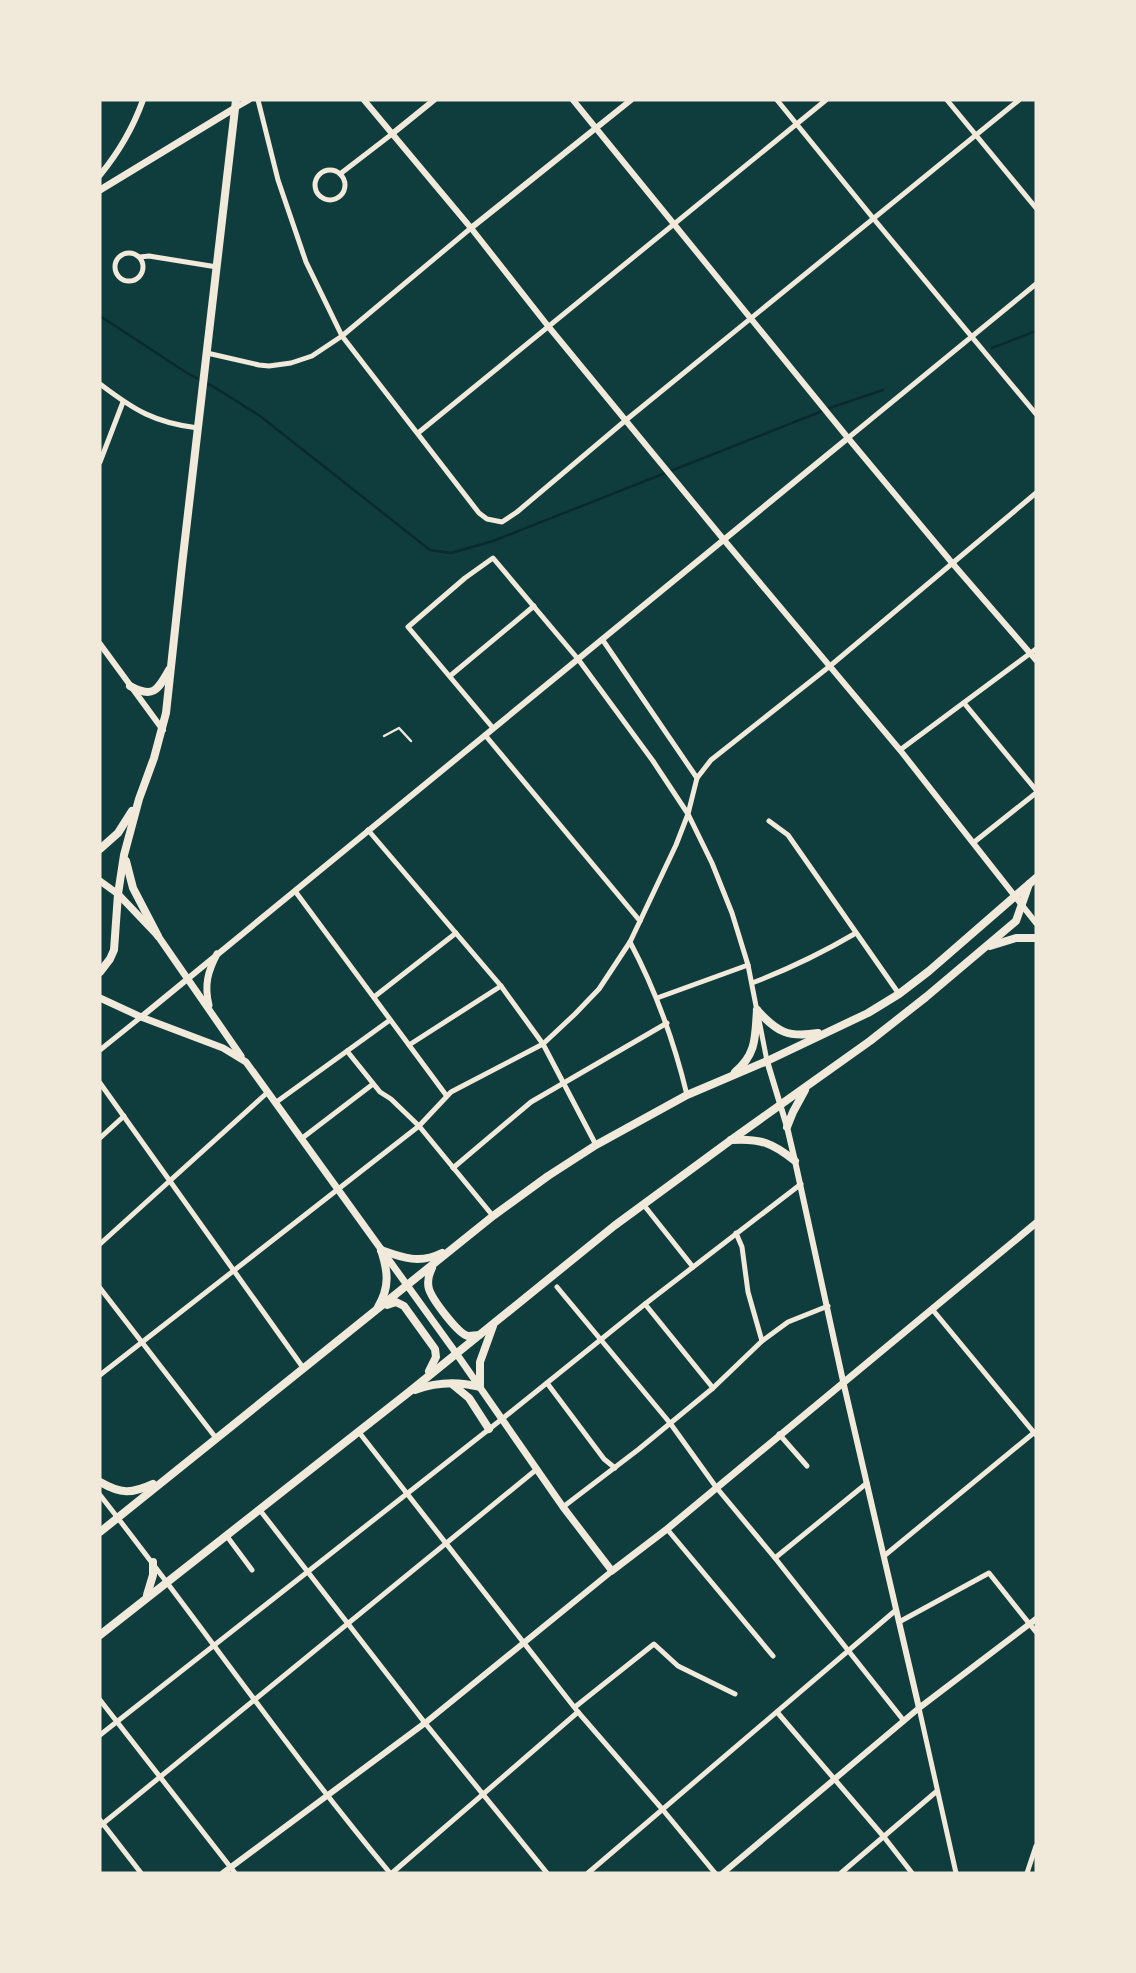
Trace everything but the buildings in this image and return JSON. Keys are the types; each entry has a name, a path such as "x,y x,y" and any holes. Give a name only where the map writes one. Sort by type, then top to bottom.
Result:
{"main road":[{"path":"100,190 236,104"},
{"path":"100,972 114,950 124,855 163,730 169,697 181,565 236,104"},
{"path":"130,686 142,693 150,693 162,684 172,664"},
{"path":"100,849 121,829 139,800"},
{"path":"124,855 133,888 159,936 187,978 563,1507 612,1571 667,1529 1036,1223"},
{"path":"100,881 118,894 159,936"},
{"path":"100,1532 493,1216 548,1176 596,1145 687,1095 868,1013 929,971 1033,881"},
{"path":"100,1635 643,1204 870,1041 984,949 1016,921 1033,881"},
{"path":"984,949 1016,938 1036,939"},
{"path":"213,1016 206,986 208,973 217,954"},
{"path":"100,998 141,1017 215,1044 246,1062"},
{"path":"757,1010 772,1026 786,1034 802,1036 828,1032"},
{"path":"727,1078 750,1057 754,1046 757,1010"},
{"path":"787,1126 809,1084"},
{"path":"731,1140 762,1141 782,1150 795,1161"},
{"path":"381,1250 401,1258 422,1260 456,1247"},
{"path":"375,1312 385,1293 387,1282 381,1250"},
{"path":"433,1265 428,1288 434,1299 461,1333 468,1336 479,1335"},
{"path":"375,1312 396,1302 404,1306 435,1349 436,1357 425,1379"},
{"path":"480,1387 480,1362 495,1322"},
{"path":"409,1392 428,1385 450,1383 480,1387"},
{"path":"450,1383 469,1398 489,1429"},
{"path":"100,1482 117,1491 128,1492 162,1480"},
{"path":"146,1598 153,1575 153,1562"}],"street":[{"path":"100,175 126,138 143,100"},
{"path":"236,104 249,100"},
{"path":"258,100 278,180 306,262 342,336 479,513 486,519 502,522 509,519 626,420 1019,100"},
{"path":"364,100 666,470 900,750 1036,923"},
{"path":"340,174 434,100"},
{"path":"573,100 828,414 953,564 1033,651 1036,660"},
{"path":"207,353 259,365 279,365 303,360 342,336 631,100"},
{"path":"777,100 1036,414"},
{"path":"418,433 826,100"},
{"path":"947,100 1036,208"},
{"path":"327,170 340,174 344,188 339,197 330,200 321,197 314,184 318,175 327,170"},
{"path":"140,257 143,270 139,277 126,281 119,276 115,267 118,258 131,253 140,257 149,256 217,267"},
{"path":"100,1050 1036,284"},
{"path":"100,384 123,402 155,419 198,428"},
{"path":"100,462 123,402"},
{"path":"100,1376 419,1126 446,1096 542,1044 575,1014 599,989 630,942 676,845 688,814 697,778 711,760 830,666 1036,493"},
{"path":"493,728 408,627 465,578 493,558 578,659 653,761 688,814 733,913 748,965 767,1061 801,1184 843,1381 956,1873"},
{"path":"450,676 534,606"},
{"path":"602,639 697,778"},
{"path":"100,644 163,730"},
{"path":"900,750 1033,651"},
{"path":"964,703 1036,792 973,843"},
{"path":"485,735 640,921"},
{"path":"769,821 788,835 899,994"},
{"path":"368,830 501,986 542,1044 596,1145"},
{"path":"295,891 446,1096"},
{"path":"374,997 456,933"},
{"path":"752,983 822,953 856,933"},
{"path":"630,942 667,1023 687,1095"},
{"path":"657,998 748,965"},
{"path":"409,1045 501,986"},
{"path":"275,1102 390,1020"},
{"path":"453,1168 531,1102 667,1023"},
{"path":"347,1051 380,1092 419,1126 493,1216"},
{"path":"100,1083 304,1369"},
{"path":"301,1139 373,1084"},
{"path":"100,1244 268,1092"},
{"path":"100,1138 124,1116"},
{"path":"100,1735 801,1184"},
{"path":"643,1204 693,1267"},
{"path":"736,1233 742,1247 748,1292 762,1341"},
{"path":"557,1287 670,1423 716,1487 904,1721"},
{"path":"100,1289 216,1438"},
{"path":"645,1304 713,1388"},
{"path":"563,1507 713,1388 762,1341 788,1322 828,1306"},
{"path":"884,1556 1036,1433 932,1309"},
{"path":"547,1383 604,1459 614,1468"},
{"path":"358,1431 576,1710 715,1873"},
{"path":"779,1434 807,1466"},
{"path":"141,1873 101,1823 537,1469"},
{"path":"775,1558 867,1483"},
{"path":"100,1495 328,1796 391,1873 654,1644 678,1667 735,1694"},
{"path":"259,1509 425,1723 547,1873"},
{"path":"667,1529 773,1656"},
{"path":"226,1535 252,1570"},
{"path":"223,1873 232,1870 425,1723 612,1571"},
{"path":"899,1622 989,1573 1036,1632"},
{"path":"588,1873 896,1610"},
{"path":"723,1873 919,1708 1036,1619"},
{"path":"100,1700 232,1870"},
{"path":"776,1712 912,1873"},
{"path":"841,1873 937,1791"},
{"path":"1027,1873 1036,1846"}],"lane":[{"path":"384,736 399,728 411,741"}],"waterway":[{"path":"100,316 187,373 260,416 430,550 451,553 493,541 830,408 883,390"},
{"path":"992,348 1036,331"}]}
